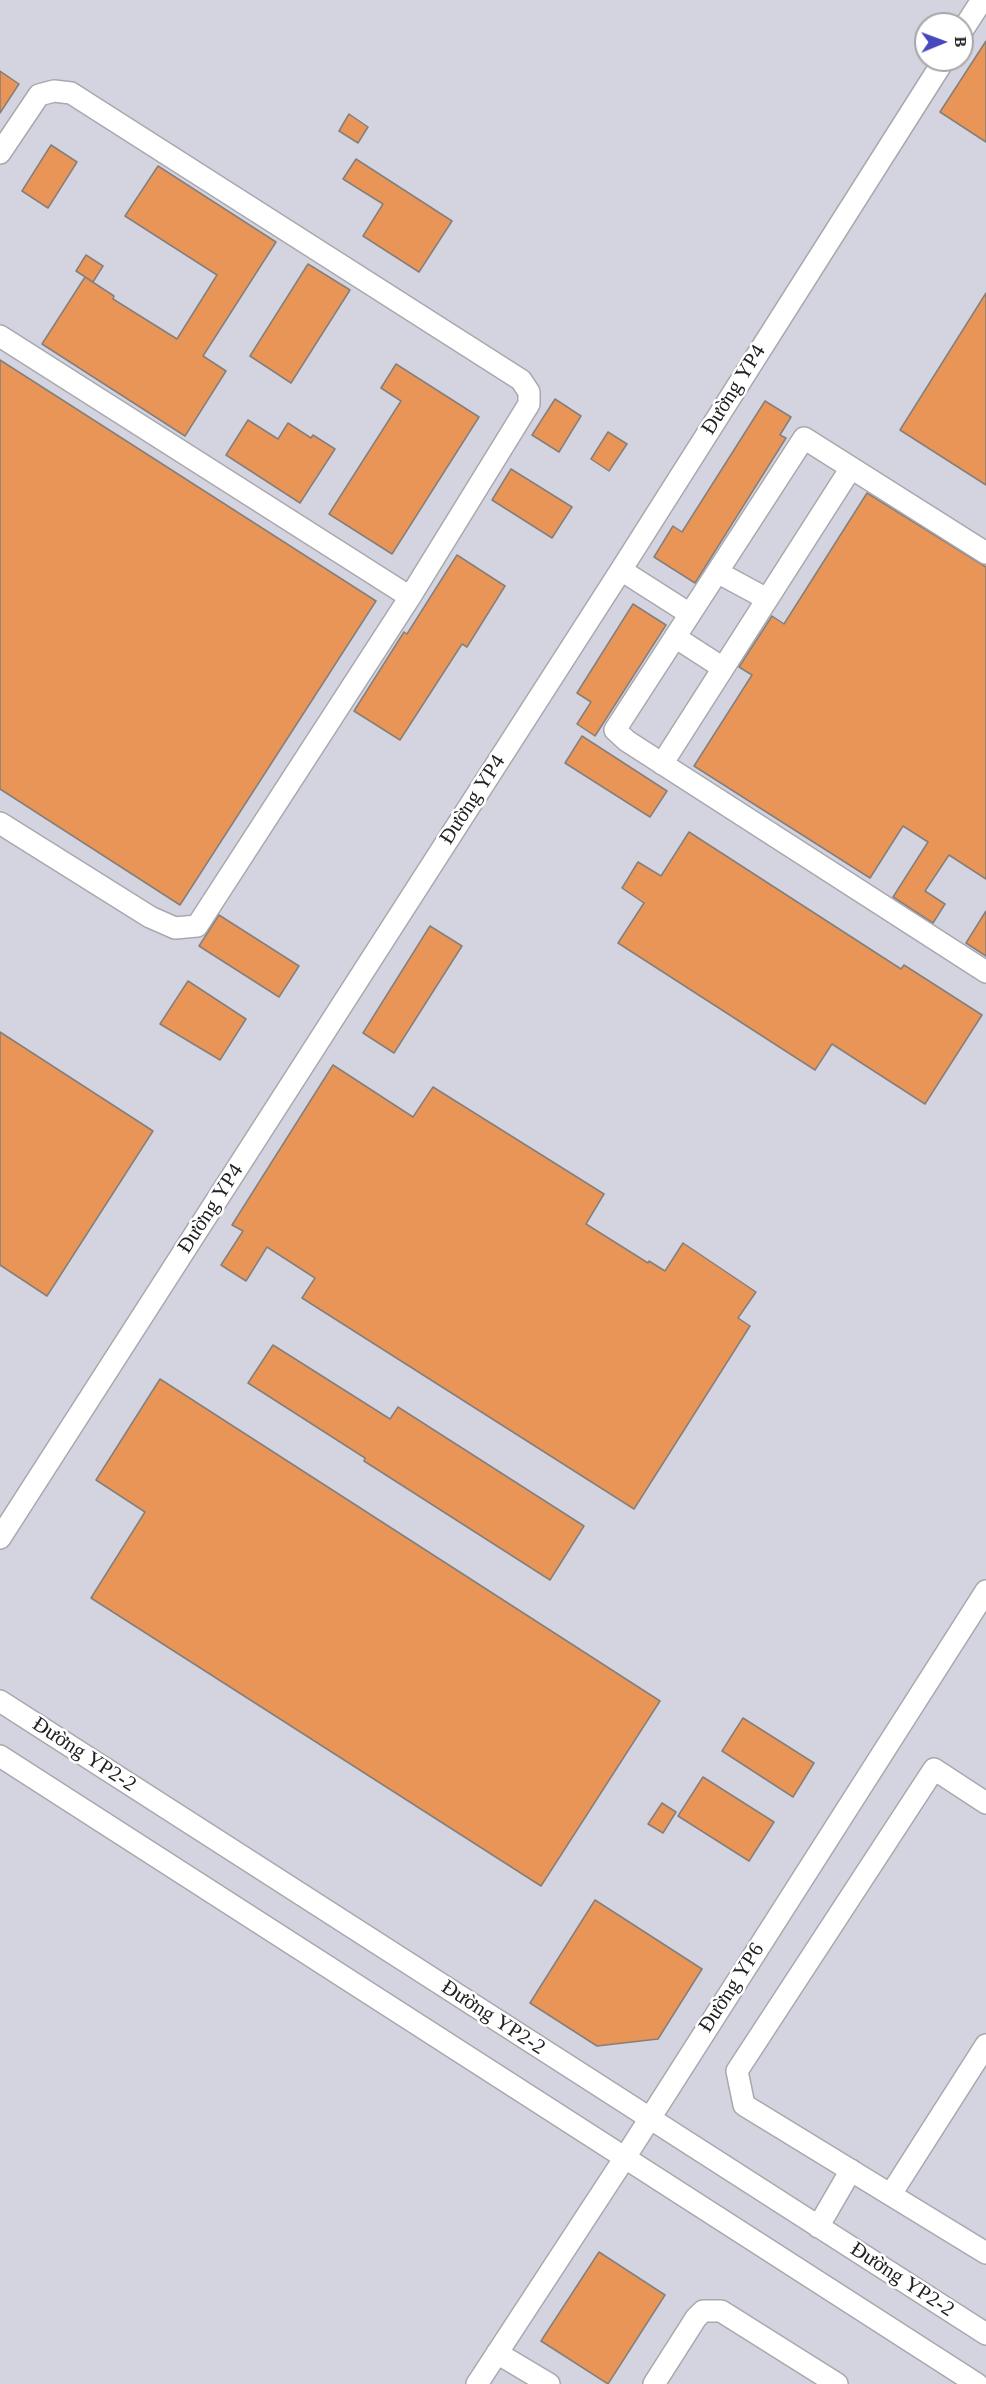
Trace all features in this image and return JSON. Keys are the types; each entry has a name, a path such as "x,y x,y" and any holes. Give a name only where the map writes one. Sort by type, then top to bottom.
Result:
{"street":[{"name":"Đường YP4","path":"0,1538 621,570 936,72"},
{"path":"0,153 39,94 54,91 71,93 521,380 529,392 529,404 410,597 197,926 175,928 150,917 0,822"},
{"path":"0,336 410,597"},
{"path":"986,553 804,438 615,730 627,741 662,764 986,972"},
{"path":"662,764 851,468"},
{"path":"621,570 690,614"},
{"path":"717,572 767,599"},
{"path":"675,637 723,668"},
{"name":"Đường YP6","path":"477,2384 624,2159 986,1591"},
{"name":"Đường YP2-2","path":"0,1701 986,2334"},
{"path":"0,1756 977,2384"},
{"path":"986,1803 934,1769 737,2071 744,2105 986,2253"},
{"path":"891,2194 986,2045"},
{"path":"818,2227 851,2170"},
{"path":"654,2384 696,2318 703,2311 721,2311 837,2384"},
{"path":"497,2353 549,2384"}],"shaded area":[{"path":"0,0 986,0 986,2384 0,2384"}],"building":[{"path":"986,41 986,142 940,112 966,72 974,72 974,60"},
{"path":"0,71 19,84 0,113"},
{"path":"349,114 368,127 358,143 339,131"},
{"path":"51,145 77,162 48,208 22,191"},
{"path":"356,159 452,221 419,272 363,236 383,204 343,179"},
{"path":"158,166 276,242 203,356 226,371 185,436 42,344 85,277 114,296 113,299 177,339 217,275 125,216"},
{"path":"86,255 103,266 93,282 76,271"},
{"path":"308,264 350,290 291,383 250,356"},
{"path":"986,293 986,485 900,430"},
{"path":"0,360 376,601 180,905 0,789"},
{"path":"396,364 479,417 392,554 329,514 401,401 381,388"},
{"path":"555,399 581,416 559,452 532,435"},
{"path":"765,401 791,417 780,435 786,438 695,583 654,557 673,526 682,532"},
{"path":"248,420 278,439 288,423 311,438 313,435 335,449 300,503 226,455"},
{"path":"608,432 627,444 609,471 591,459"},
{"path":"511,469 572,507 552,538 492,500"},
{"path":"867,493 986,567 986,879 949,855 925,891 945,904 933,923 893,897 928,842 903,826 870,878 694,766 752,675 739,667 772,616 784,624"},
{"path":"457,555 505,586 467,647 462,644 400,740 354,711 404,632 407,634"},
{"path":"633,604 666,625 595,736 577,724 591,702 577,693"},
{"path":"582,736 667,791 650,817 565,763"},
{"path":"689,832 901,969 904,965 982,1015 925,1104 832,1044 815,1070 618,943 644,903 622,888 638,862 661,876"},
{"path":"986,911 986,956 966,943"},
{"path":"219,915 299,966 279,997 199,946"},
{"path":"430,926 462,946 394,1053 363,1033"},
{"path":"188,981 246,1019 220,1060 160,1024"},
{"path":"0,1032 153,1131 47,1296 0,1265"},
{"path":"333,1065 413,1117 433,1087 604,1194 586,1224 648,1263 649,1261 665,1271 683,1243 756,1292 738,1318 750,1326 634,1509 302,1298 315,1278 267,1247 246,1281 221,1265 243,1231 232,1225"},
{"path":"273,1345 390,1419 398,1407 584,1526 550,1580 364,1461 365,1458 248,1383"},
{"path":"160,1379 660,1701 541,1886 91,1598 145,1512 96,1480"},
{"path":"743,1718 814,1763 793,1797 722,1751"},
{"path":"703,1777 774,1822 749,1861 678,1816"},
{"path":"662,1803 676,1812 663,1833 648,1824"},
{"path":"595,1900 702,1969 658,2039 597,2046 530,2003"},
{"path":"599,2252 665,2295 608,2384 541,2341"}]}
